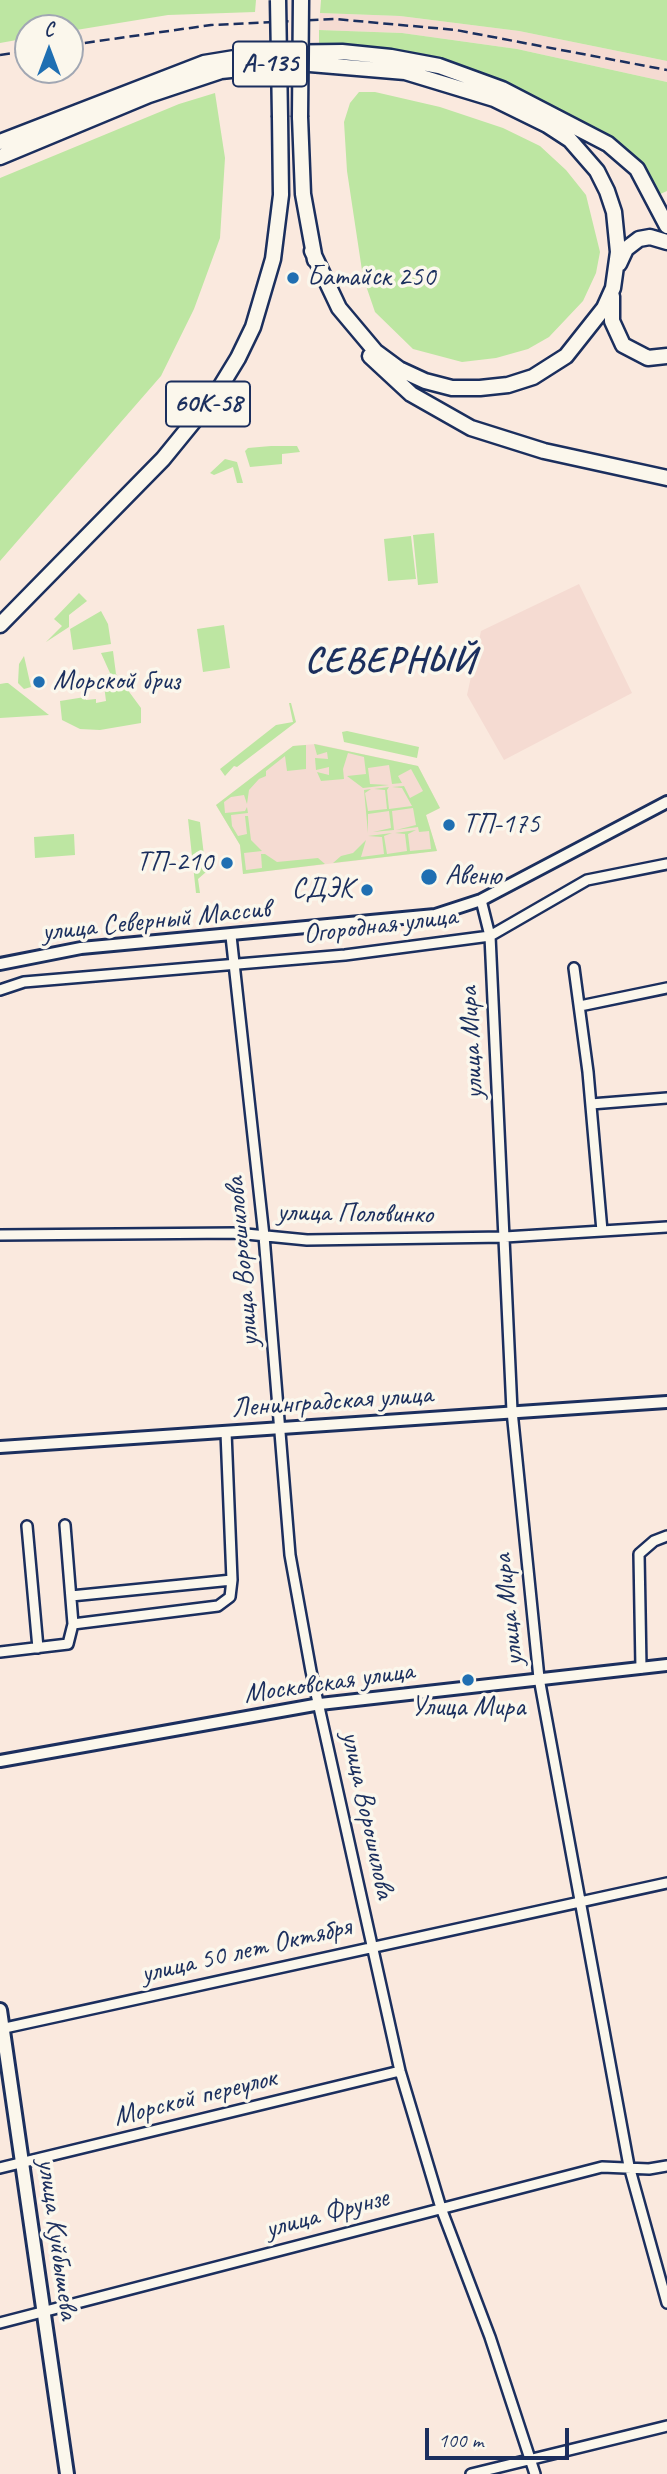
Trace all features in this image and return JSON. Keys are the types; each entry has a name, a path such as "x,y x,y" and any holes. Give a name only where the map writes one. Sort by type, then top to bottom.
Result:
{"highway":[{"name":"60К-58","path":"0,625 163,459 216,394 253,327 273,259 281,195 278,0"},
{"path":"301,0 300,117 303,194 312,251 323,284 358,343 411,394 440,413 505,442 667,478"},
{"path":"0,142 204,63 291,52 342,52 391,57 439,66 502,89 608,144 637,169 667,226"},
{"name":"А-135","path":"0,157 184,82 221,71 263,65 333,64 405,72 466,89 547,125 584,155 597,171 607,191 617,232 617,271"},
{"path":"312,251 339,308 376,352 398,369 425,381 452,388 508,385 533,377 556,364 592,327 612,288 622,255 632,244 650,237 667,242"},
{"path":"612,288 612,321 623,345 648,358 667,356"}],"main road":[{"name":"улица Куйбышева","path":"0,2010 67,2474"}],"street":[{"name":"улица Северный Массив","path":"0,964 47,952 81,948 435,915 481,900 667,802"},
{"name":"Огородная улица","path":"0,990 24,982 345,954 490,936 587,880 667,864"},
{"name":"улица Мира","path":"481,900 490,936 512,1411 539,1678 629,2166 667,2303"},
{"name":"улица Ворошилова","path":"231,936 264,1236 290,1555 400,2071 441,2208 490,2337 535,2474"},
{"path":"574,968 591,1104 602,1231"},
{"path":"580,1006 667,988"},
{"path":"591,1104 667,1098"},
{"name":"улица Половинко","path":"0,1235 236,1233 307,1240 505,1237 667,1227"},
{"name":"Ленинградская улица","path":"0,1447 667,1402"},
{"path":"73,1624 218,1606 230,1597 232,1580 226,1432"},
{"path":"0,1652 68,1644 73,1624 65,1525"},
{"path":"27,1526 38,1648"},
{"path":"641,1668 639,1555 654,1541 667,1536"},
{"path":"71,1597 232,1580"},
{"name":"Московская улица","path":"0,1761 320,1704 667,1665"},
{"name":"улица 50 лет Октября","path":"1,2029 667,1883"},
{"name":"Морской переулок","path":"0,2168 400,2071"},
{"name":"улица Фрунзе","path":"0,2323 602,2167 629,2166 649,2169 667,2166"},
{"path":"471,2474 667,2426"}],"shaded area":[{"path":"320,13 400,16 519,31 667,61 667,82 517,49 402,33 319,30"},
{"path":"579,584 632,693 504,760 467,695 481,631"},
{"path":"316,744 418,766 440,808 426,815 437,851 243,874 240,845 216,805 293,746"}],"green space":[{"path":"0,0 256,0 255,12 168,15 84,29 84,14 14,14 14,40 0,43"},
{"path":"321,0 667,0 667,61 519,31 400,16 320,13"},
{"path":"319,30 402,33 517,49 667,82 667,191 658,195 612,139 505,85 319,45"},
{"path":"359,92 375,92 440,107 503,128 540,146 566,170 586,195 600,252 596,273 583,301 549,337 528,349 496,358 462,362 413,349 375,312 363,277 347,171 344,122 350,103"},
{"path":"215,93 225,158 220,238 194,309 161,376 0,561 0,178 179,104"},
{"path":"297,446 300,452 282,454 282,464 250,467 245,451 248,448"},
{"path":"225,459 237,462 243,483 237,483 233,467 214,475 210,473"},
{"path":"434,533 438,583 418,585 413,535"},
{"path":"411,536 416,579 388,581 384,539"},
{"path":"79,593 87,601 69,615 69,627 46,642 62,626 54,619"},
{"path":"101,611 108,624 111,644 73,650 70,629"},
{"path":"224,625 230,668 203,672 197,629"},
{"path":"113,651 116,674 141,708 141,723 100,730 80,729 62,720 60,701 85,697 86,700 96,699 96,703 106,701 104,685 108,684 107,674 110,673 101,653"},
{"path":"24,656 31,687 24,689 18,683 19,664"},
{"path":"8,683 49,715 0,718 0,684"},
{"path":"289,703 296,722 237,767 234,766 225,776 220,769 276,725 293,722"},
{"path":"342,732 419,747 417,758 344,742"},
{"path":"314,744 418,766 440,808 426,815 437,851 333,863 341,856 353,853 366,840 361,857 384,854 382,837 368,836 392,833 384,836 387,854 407,851 405,834 395,833 416,830 408,834 410,851 431,849 429,831 419,832 418,827 396,830 416,825 413,808 392,811 394,830 373,832 391,828 389,811 368,814 368,833 364,790 371,789 365,793 368,811 387,809 385,790 374,789 389,787 389,809 412,806 402,788 392,787 404,786 410,798 423,791 411,769 398,776 402,783 392,784 389,765 368,768 370,784 389,785 363,788 347,776 366,774 364,757 348,753 343,769 344,779 321,781 317,772 329,775 329,767 316,770 315,758 328,759 327,752 317,755"},
{"path":"306,745 306,769 287,771 285,756 266,771 266,776 259,779 249,790 247,804 244,795 231,797 224,802 225,813 245,811 247,807 248,813 231,815 232,826 238,836 247,834 245,816 248,816 251,840 262,851 244,853 246,870 262,868 261,854 277,862 318,858 325,864 243,874 240,845 216,805 293,746"},
{"path":"188,819 200,822 206,872 198,879 200,893 196,893"},
{"path":"74,834 75,855 35,858 34,837"}],"railway":[{"path":"84,43 211,25 335,19 456,30 667,70"},
{"path":"0,55 14,53"}],"place":[{"name":"Батайск 250","path":"293,278"},
{"name":"Морской бриз","path":"39,682"},
{"name":"ТП-175","path":"449,825"},
{"name":"ТП-210","path":"227,863"},
{"name":"Авеню","path":"429,877"},
{"name":"СДЭК","path":"367,890"},
{"name":"Улица Мира","path":"468,1680"}],"district":[{"name":"СЕВЕРНЫЙ","path":"391,662"}]}
